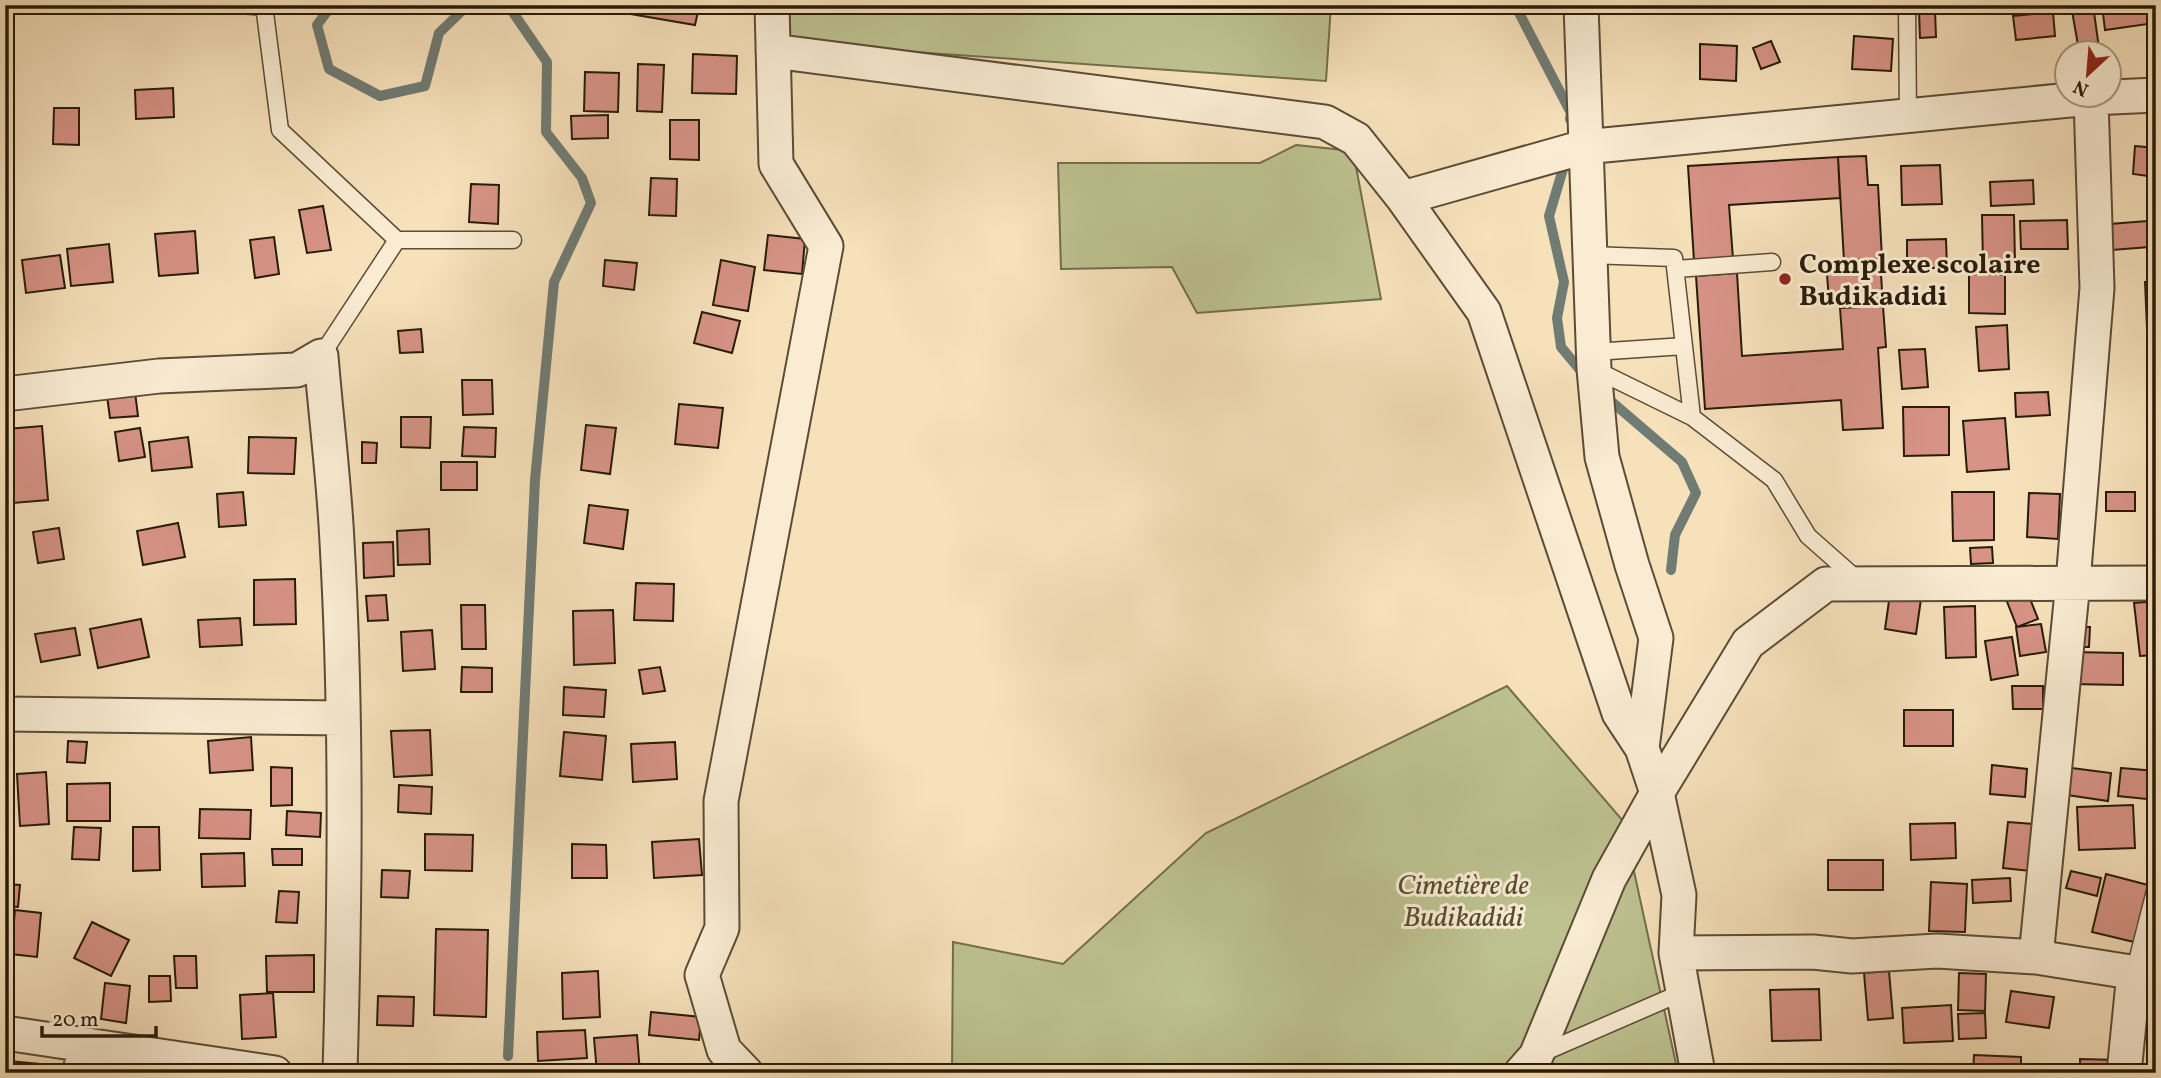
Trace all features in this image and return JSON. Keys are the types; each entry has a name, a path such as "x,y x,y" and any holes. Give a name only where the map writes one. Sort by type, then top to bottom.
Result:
{"street":[{"path":"746,1073 724,1050 702,975 722,928 721,801 826,246 776,164 772,5"},
{"path":"1581,5 1589,255 1602,457 1632,565 1656,638 1642,748"},
{"path":"773,51 1325,122 1356,139 1403,198 1484,312 1619,713 1642,748 1657,793 1679,895 1676,953 1698,1073"},
{"path":"2122,97 2156,95"},
{"path":"1403,198 1584,147 2052,102"},
{"path":"2036,957 2073,582 2096,288 2091,108"},
{"path":"5,394 159,376 297,370 321,356 337,541 342,718 345,913 340,1073"},
{"path":"1529,1064 1609,879 1657,793 1748,643 1826,584 2156,583"},
{"path":"5,714 342,718"},
{"path":"1676,953 1813,952 1852,956 1937,951 2036,957 2145,975 2124,1073"},
{"path":"5,1033 83,1059 275,1073"}],"lane":[{"path":"240,5 264,6 280,130 397,240 513,240"},
{"path":"1907,5 1908,115"},
{"path":"321,356 397,240"},
{"path":"1589,255 1674,258 1692,417"},
{"path":"1676,269 1772,262"},
{"path":"1594,361 1684,346"},
{"path":"1594,361 1692,417 1774,480 1808,536 1863,584"},
{"path":"2145,975 2156,887"},
{"path":"1529,1064 1683,992"}],"green space":[{"path":"789,5 1331,5 1326,81 786,43"},
{"path":"1296,145 1353,151 1381,299 1197,313 1172,267 1061,269 1058,163 1260,163"},
{"name":"Cimetière de Budikadidi","path":"1507,686 1623,821 1678,1073 952,1073 953,942 1063,964 1206,833"}],"building":[{"path":"578,5 713,5 712,9 699,7 695,25"},
{"path":"2071,5 2093,5 2098,38 2077,38"},
{"path":"2102,5 2153,5 2155,23 2105,30"},
{"path":"1935,10 1936,37 1920,38 1919,11"},
{"path":"2053,12 2055,36 2016,40 2013,16"},
{"path":"1854,36 1893,39 1891,71 1852,69"},
{"path":"1771,41 1780,62 1761,69 1753,48"},
{"path":"1700,44 1737,46 1736,81 1700,79"},
{"path":"693,54 737,56 736,94 692,93"},
{"path":"638,64 664,65 662,112 637,111"},
{"path":"585,72 619,73 618,112 584,111"},
{"path":"173,88 174,117 136,119 135,90"},
{"path":"54,108 79,108 79,145 53,144"},
{"path":"608,115 608,138 572,139 571,116"},
{"path":"670,120 699,120 699,160 670,159"},
{"path":"2135,146 2156,148 2156,177 2133,174"},
{"path":"1866,156 1868,185 1878,185 1882,258 1844,261 1838,157"},
{"path":"1838,157 1840,198 1729,205 1733,259 1694,261 1688,166"},
{"path":"1940,165 1942,204 1902,205 1901,166"},
{"path":"651,178 677,179 676,216 649,215"},
{"path":"2033,180 2034,204 1991,206 1990,182"},
{"path":"471,184 499,185 498,224 469,222"},
{"path":"323,206 331,250 307,253 299,210"},
{"path":"1982,215 2014,215 2015,262 1983,263"},
{"path":"2067,220 2068,249 2021,249 2020,221"},
{"path":"2147,221 2149,247 2112,250 2110,224"},
{"path":"195,231 198,273 159,276 155,234"},
{"path":"768,235 805,239 802,274 764,270"},
{"path":"274,237 279,274 255,278 250,240"},
{"path":"1946,239 1947,268 1907,268 1907,240"},
{"path":"109,244 113,282 71,286 67,249"},
{"path":"60,255 65,288 26,293 22,260"},
{"path":"1880,258 1883,306 1840,308 1839,299 1829,300 1826,262"},
{"path":"605,260 637,263 634,290 603,286"},
{"path":"721,260 755,267 748,311 713,305"},
{"path":"1737,273 1742,356 1843,349 1840,308 1883,306 1886,347 1878,348 1883,428 1843,430 1841,400 1705,409 1696,276"},
{"path":"1969,274 2005,275 2005,314 1969,313"},
{"path":"2145,282 2156,282 2156,328 2147,328"},
{"path":"702,312 740,321 732,353 694,343"},
{"path":"2007,325 2009,369 1979,371 1976,327"},
{"path":"421,329 423,352 400,353 398,331"},
{"path":"2153,341 2156,341 2156,369 2153,370"},
{"path":"1925,349 1928,387 1902,389 1899,350"},
{"path":"462,380 492,380 493,414 463,415"},
{"path":"135,392 138,416 110,418 107,396"},
{"path":"2048,392 2050,415 2016,417 2015,393"},
{"path":"679,404 723,408 718,448 675,444"},
{"path":"1903,407 1949,407 1949,455 1904,456"},
{"path":"401,417 431,417 430,448 401,447"},
{"path":"2005,418 2009,469 1967,472 1963,421"},
{"path":"586,425 616,428 610,474 581,470"},
{"path":"42,426 48,500 13,503 7,429"},
{"path":"464,427 496,428 495,457 462,456"},
{"path":"140,428 145,457 119,461 115,432"},
{"path":"188,437 192,467 152,471 149,442"},
{"path":"249,437 296,438 294,474 248,473"},
{"path":"362,442 377,443 376,463 362,463"},
{"path":"441,462 477,462 477,490 441,490"},
{"path":"243,492 246,525 219,527 217,494"},
{"path":"1952,492 1994,492 1994,540 1953,541"},
{"path":"2106,492 2135,492 2135,511 2106,511"},
{"path":"2029,493 2060,494 2058,539 2027,537"},
{"path":"589,505 628,510 623,549 584,543"},
{"path":"178,523 185,557 143,565 137,531"},
{"path":"59,528 64,559 38,563 33,532"},
{"path":"429,529 430,564 398,565 397,531"},
{"path":"393,542 394,576 364,578 363,543"},
{"path":"1992,547 1993,563 1971,564 1970,548"},
{"path":"295,579 296,624 254,625 254,580"},
{"path":"636,583 674,584 673,621 634,620"},
{"path":"2027,591 2038,619 2017,627 2006,599"},
{"path":"1890,594 1921,599 1916,634 1885,629"},
{"path":"386,595 388,620 368,621 366,596"},
{"path":"2156,601 2156,655 2140,656 2134,603"},
{"path":"461,605 485,605 486,649 462,649"},
{"path":"1975,606 1976,657 1946,658 1944,607"},
{"path":"613,610 615,663 574,665 573,611"},
{"path":"240,618 242,645 200,647 198,620"},
{"path":"141,619 149,657 98,668 90,629"},
{"path":"2041,624 2046,652 2020,656 2016,627"},
{"path":"2072,627 2090,627 2089,647 2071,647"},
{"path":"75,628 80,655 41,662 35,634"},
{"path":"432,630 435,669 403,671 401,632"},
{"path":"2012,637 2018,675 1991,680 1985,641"},
{"path":"2071,652 2123,653 2123,685 2071,684"},
{"path":"462,667 492,668 492,692 461,692"},
{"path":"660,667 665,691 643,694 639,670"},
{"path":"2012,686 2043,686 2043,709 2013,709"},
{"path":"564,687 606,690 604,717 563,715"},
{"path":"1904,710 1953,710 1953,746 1904,746"},
{"path":"430,730 432,775 394,777 391,731"},
{"path":"564,732 606,736 602,780 560,776"},
{"path":"251,737 253,770 210,773 208,741"},
{"path":"68,741 87,742 85,763 67,762"},
{"path":"675,742 677,779 633,782 631,744"},
{"path":"1992,765 2027,769 2025,797 1990,794"},
{"path":"271,767 292,768 292,805 271,806"},
{"path":"2064,767 2111,773 2108,801 2060,794"},
{"path":"2121,768 2156,771 2156,800 2118,796"},
{"path":"46,772 49,824 20,826 17,774"},
{"path":"110,783 110,821 67,821 67,784"},
{"path":"399,785 432,787 431,814 398,812"},
{"path":"2133,805 2135,848 2079,850 2077,807"},
{"path":"200,809 251,810 250,839 199,838"},
{"path":"287,811 321,813 320,837 286,835"},
{"path":"2008,822 2034,824 2030,871 2003,868"},
{"path":"1955,823 1956,858 1911,860 1910,824"},
{"path":"74,827 101,828 99,860 72,859"},
{"path":"133,827 159,827 160,870 133,871"},
{"path":"425,834 473,835 472,871 425,870"},
{"path":"699,839 702,875 654,878 652,842"},
{"path":"572,844 606,845 607,878 572,878"},
{"path":"272,849 302,849 302,865 273,865"},
{"path":"244,853 245,886 202,887 201,854"},
{"path":"1828,860 1883,860 1883,890 1828,890"},
{"path":"382,870 410,871 408,898 381,897"},
{"path":"2071,871 2101,878 2097,896 2066,888"},
{"path":"2106,874 2148,885 2134,942 2092,932"},
{"path":"2010,878 2011,901 1973,903 1972,880"},
{"path":"1931,882 1967,884 1965,932 1929,931"},
{"path":"5,884 20,885 18,907 5,906"},
{"path":"279,891 299,892 297,923 276,922"},
{"path":"2156,909 2156,953 2146,951"},
{"path":"15,910 41,913 37,957 11,954"},
{"path":"92,922 129,940 111,976 74,958"},
{"path":"436,929 488,930 486,1017 434,1015"},
{"path":"314,955 314,992 267,992 266,956"},
{"path":"174,956 196,956 197,988 176,988"},
{"path":"598,971 600,1017 563,1019 562,973"},
{"path":"1889,971 1893,1018 1868,1020 1864,973"},
{"path":"1959,973 1986,974 1985,1011 1958,1010"},
{"path":"149,976 170,976 171,1001 149,1002"},
{"path":"105,983 130,986 126,1023 101,1019"},
{"path":"1819,989 1821,1040 1772,1041 1770,990"},
{"path":"2011,991 2054,997 2049,1028 2006,1022"},
{"path":"273,993 276,1037 242,1039 240,995"},
{"path":"378,996 414,997 413,1026 377,1025"},
{"path":"1951,1005 1953,1041 1904,1043 1902,1008"},
{"path":"651,1012 701,1017 699,1040 649,1035"},
{"path":"1985,1013 1986,1038 1959,1039 1958,1014"},
{"path":"585,1030 587,1058 538,1061 537,1032"},
{"path":"637,1035 640,1073 597,1073 594,1038"},
{"path":"1974,1055 2021,1057 2021,1073 1973,1073"},
{"path":"2080,1059 2117,1060 2117,1073 2080,1073"},
{"path":"9,1061 39,1064 38,1073 7,1073"},
{"path":"1810,1065 1812,1073 1785,1073"},
{"path":"2032,1068 2062,1073 2031,1073"}],"waterway":[{"path":"332,5 317,25 329,69 380,96 425,86 439,33 468,5"},
{"path":"499,5 510,8 547,62 546,132 582,178 591,203 554,282 535,480 508,1056"},
{"path":"1515,5 1571,113 1570,119"},
{"path":"1566,159 1549,216 1564,282 1557,318 1561,347 1586,377"},
{"path":"1605,396 1682,462 1696,493 1675,535 1671,570"}],"place":[{"name":"Complexe scolaire Budikadidi","path":"1785,279"}]}
